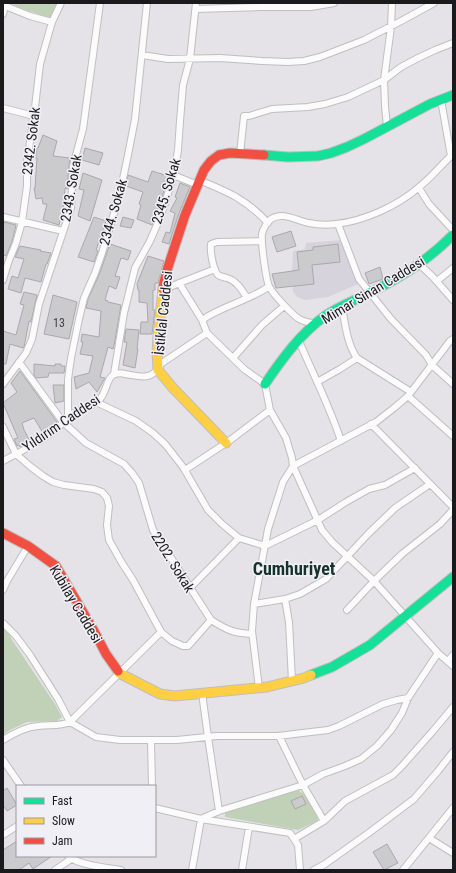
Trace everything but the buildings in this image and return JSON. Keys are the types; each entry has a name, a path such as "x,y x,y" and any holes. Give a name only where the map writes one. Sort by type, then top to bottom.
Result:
{"street":[{"name":"2342. Sokak","path":"3,280 22,222 27,186 27,161 40,64 52,22 61,3"},
{"name":"2343. Sokak","path":"3,384 26,353 32,339 39,304 71,208 73,166 82,129 100,3"},
{"name":"2344. Sokak","path":"68,417 68,379 84,298 102,253 120,193 135,119 147,3"},
{"path":"196,6 310,7 334,3"},
{"path":"387,127 384,80 391,27 392,3"},
{"path":"142,55 168,59 220,58 288,62 304,61 320,57 364,40 434,3"},
{"path":"3,14 4,5 30,16 52,22"},
{"name":"2345. Sokak","path":"114,374 124,313 135,268 150,241 160,218 173,175 178,150 183,85 190,59 196,6"},
{"path":"240,154 244,116 249,116 272,109 308,107 325,104 348,97 384,80 401,67 453,43"},
{"name":"İstiklal Caddesi","path":"226,443 173,388 158,370 157,341 164,282 185,215 204,170 211,161 220,155 230,153 288,157 318,156 347,147 430,104 453,94"},
{"path":"316,324 300,320 284,306 268,286 262,246 262,233 268,223 277,216 283,216 321,225 338,224 357,220 367,217 405,198 419,188 452,155 441,100"},
{"path":"3,108 34,116"},
{"path":"173,175 227,192 241,199 259,213 268,223"},
{"path":"419,188 429,204 453,230"},
{"path":"3,217 63,231"},
{"path":"338,224 359,279 391,319 426,355 432,365 453,384"},
{"name":"Mimar Sinan Caddesi","path":"265,384 292,347 326,315 405,274 453,235"},
{"path":"247,298 242,289 236,283 229,278 220,276 216,272 210,249 211,244 217,242 262,240"},
{"path":"419,264 437,281 453,300"},
{"path":"437,281 453,268"},
{"path":"163,290 215,269"},
{"path":"179,283 202,320 208,333 244,369 265,384 270,410 286,438 293,466 322,530 332,542 374,581 438,653 450,663 453,655"},
{"path":"202,320 268,286"},
{"path":"233,358 262,325 284,306"},
{"path":"342,307 350,340 357,358 409,394 453,436"},
{"path":"114,374 120,373 147,377 153,375 162,363 208,333"},
{"path":"298,341 336,426 341,441"},
{"path":"259,688 252,634 254,604 268,529 283,482 293,466 371,424 394,408 409,394 452,341"},
{"path":"317,382 357,358"},
{"name":"2202. Sokak","path":"19,362 63,422 86,443 124,464 132,473 139,483 153,530 210,620 237,633 252,634"},
{"name":"Yıldırım Caddesi","path":"3,461 35,443 59,427 68,417 91,406 101,398 110,377 114,374"},
{"path":"96,402 136,421 153,433 165,444 185,470 208,510 239,538 265,546 318,520 369,489 385,485 415,468"},
{"path":"185,470 226,443 270,410"},
{"path":"371,424 453,507"},
{"path":"3,427 16,454 43,476 53,482 64,485 94,489 102,492 107,498 109,506 107,525 109,540 133,580 161,632 172,641 188,646 210,620"},
{"path":"254,604 285,599 300,594 326,579 369,533 395,508 430,484"},
{"path":"347,610 402,554 440,524 453,510"},
{"name":"Kubilay Caddesi","path":"3,533 28,546 56,566 106,654 120,673"},
{"path":"190,588 239,538"},
{"path":"3,590 28,546"},
{"path":"120,673 160,694 175,696 268,687 304,678 332,667 370,645 453,577"},
{"path":"285,599 289,622 292,681"},
{"path":"3,623 16,636 30,655 58,699 70,722 96,737 120,740 178,740 217,736 280,736 328,730 383,704 408,698"},
{"path":"3,740 26,728 38,725 62,725 70,722 161,632"},
{"path":"201,819 219,811 303,785 323,774 361,759 377,746 390,730 402,713 408,698 438,653"},
{"path":"202,693 219,811"},
{"path":"294,839 324,821 345,801 393,775 453,707"},
{"path":"280,736 303,785 324,821"},
{"path":"152,740 152,785"},
{"path":"314,870 325,864 414,799 453,752"},
{"path":"3,760 20,785"},
{"path":"156,808 201,819 290,833 298,845 300,870"},
{"path":"403,870 453,808"},
{"path":"192,870 201,819"},
{"path":"3,835 16,827"},
{"path":"242,870 249,827"},
{"path":"429,838 453,853"},
{"path":"55,870 70,858 84,864 121,870"}],"shaded area":[{"path":"342,240 358,284 328,297 305,300 297,297 293,292 293,251 305,249 306,243"}],"green space":[{"path":"10,3 57,3 50,18"},
{"path":"3,629 8,632 55,704 62,717 57,721 27,722 3,735"},
{"path":"298,790 304,794 318,818 317,821 298,830 225,817 225,812"}],"traffic: fast":[{"path":"264,155 288,157 318,156 331,153 364,139 430,104 453,95"},
{"path":"265,384 292,347 316,323 338,308 372,292 409,271 436,251 453,235"},
{"path":"311,675 332,667 370,645 453,577"}],"traffic: slow":[{"path":"163,289 157,352 158,370 173,388 226,443"},
{"path":"118,671 119,673 160,694 175,696 267,687 311,675"}],"traffic: jam":[{"path":"163,289 168,267 185,215 204,170 211,161 219,155 230,153 264,155"},
{"path":"3,533 28,546 56,566 106,654 118,671"}],"district":[{"name":"Cumhuriyet","path":"294,568"}]}
